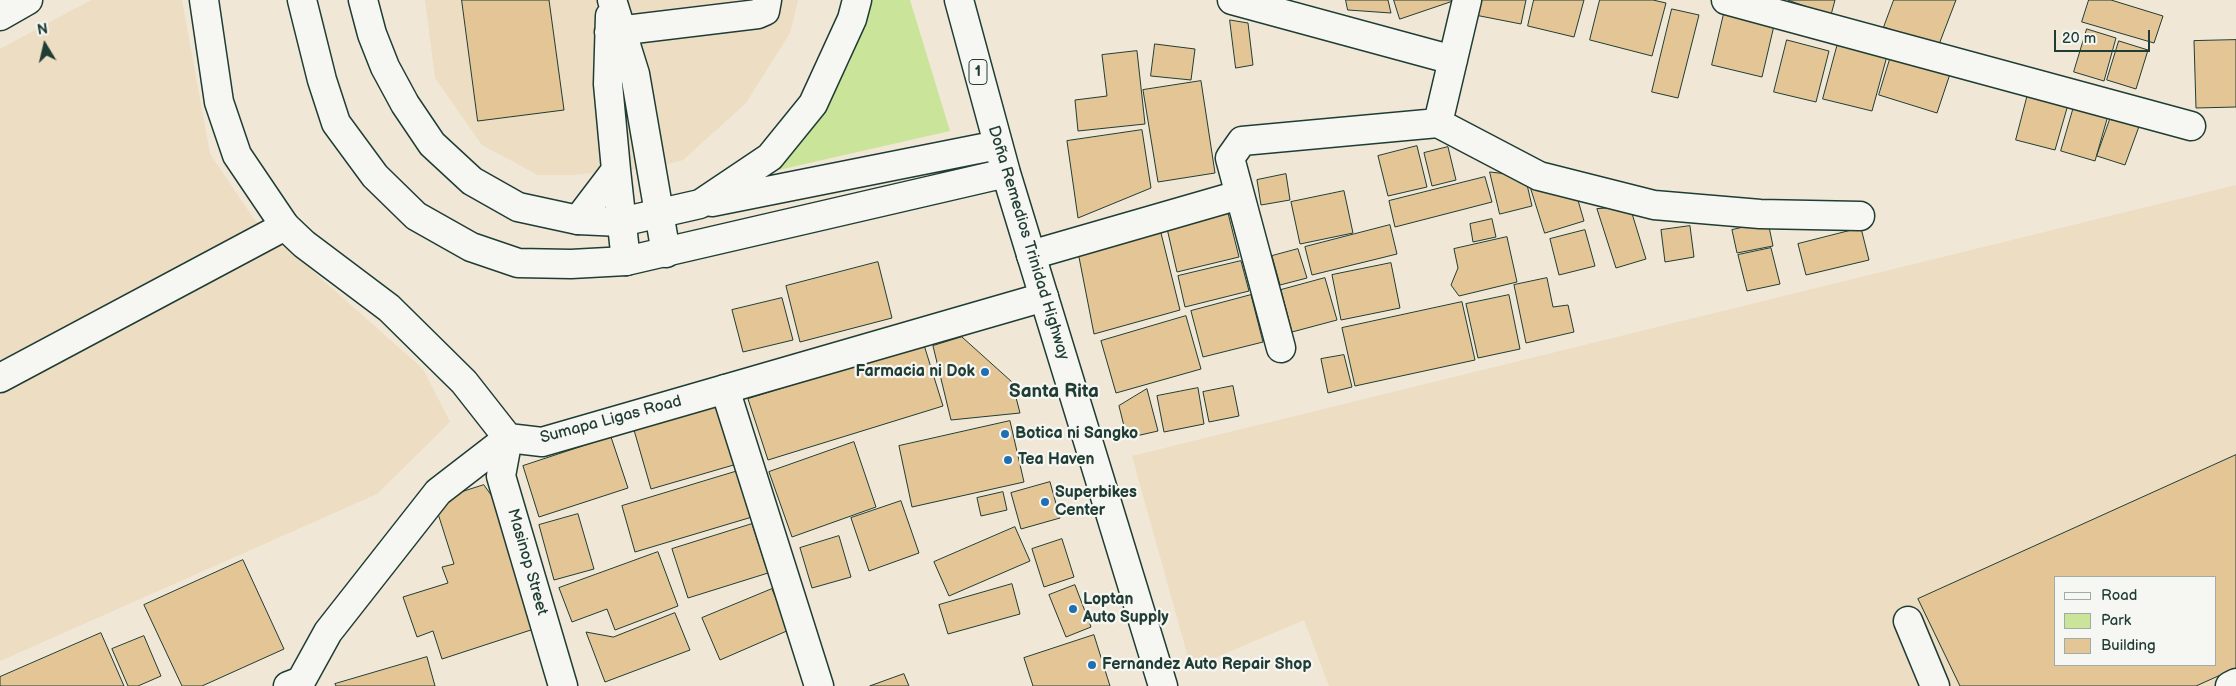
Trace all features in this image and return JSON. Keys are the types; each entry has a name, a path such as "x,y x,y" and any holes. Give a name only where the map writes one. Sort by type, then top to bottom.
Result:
{"main road":[{"path":"0,16 28,0"},
{"path":"204,0 219,102 237,155 285,226 304,244 389,308 464,382 508,438 438,492 328,632 297,684"},
{"path":"302,0 319,70 336,123 375,176 416,216 471,247 518,263 571,264 626,260 666,253 1006,173"},
{"path":"363,0 372,34 385,67 405,104 432,144 472,180 518,207 578,220 621,222 700,204 998,145"},
{"path":"611,0 615,31 608,84 626,260"},
{"path":"615,31 758,14 765,11 767,0"},
{"path":"700,204 770,157 813,104 852,19 857,0"},
{"name":"Doña Remedios Trinidad Highway","path":"958,0 1006,173 1163,686"},
{"path":"1232,0 1452,60"},
{"path":"1438,123 1467,0"},
{"path":"1726,0 2191,126"},
{"path":"615,31 635,74 666,253"},
{"path":"1281,348 1230,158 1242,141 1438,123 1539,176 1654,205 1760,214 1860,216"},
{"path":"578,220 616,170"},
{"path":"1031,255 1239,196"},
{"path":"0,378 285,226"},
{"name":"Sumapa Ligas Road","path":"508,438 542,442 1044,297"},
{"path":"725,389 819,686"},
{"name":"Masinop Street","path":"508,438 501,476 563,686"},
{"path":"1908,621 1935,686"},
{"path":"2230,686 2236,683"}],"shaded area":[{"path":"91,0 182,0 210,154 254,219 423,369 450,422 377,494 0,661 0,49"},
{"path":"425,0 798,0 790,33 746,103 683,160 653,168 570,175 538,175 482,145 435,78"},
{"path":"2236,185 2236,686 1329,686 1304,620 1191,668 1132,456"}],"green space":[{"path":"868,0 910,0 950,131 774,171 820,115 850,62"}],"building":[{"path":"462,0 549,0 564,110 478,121"},
{"path":"1346,0 1388,0 1391,13 1348,10"},
{"path":"1394,0 1456,0 1400,19"},
{"path":"1479,0 1526,0 1521,24 1475,15"},
{"path":"1534,0 1584,0 1574,37 1528,26"},
{"path":"1600,0 1653,0 1666,3 1652,56 1590,40"},
{"path":"1788,0 1835,0 1831,15"},
{"path":"1894,0 1956,0 1938,47 1884,27"},
{"path":"2089,0 2111,0 2163,16 2154,43 2082,22"},
{"path":"1726,5 1776,17 1762,77 1712,65"},
{"path":"1672,9 1699,15 1678,98 1652,92"},
{"path":"1230,20 1248,23 1253,65 1236,68"},
{"path":"2087,29 2116,38 2104,81 2074,72"},
{"path":"1787,40 1829,51 1816,102 1774,92"},
{"path":"2236,40 2236,107 2196,108 2194,41"},
{"path":"2119,41 2148,50 2136,89 2107,80"},
{"path":"1838,43 1887,56 1872,111 1823,99"},
{"path":"1155,44 1195,49 1191,80 1151,76"},
{"path":"1137,51 1145,124 1078,131 1075,100 1107,96 1102,55"},
{"path":"1891,56 1950,74 1937,113 1879,95"},
{"path":"1201,81 1215,173 1158,182 1143,90"},
{"path":"2029,90 2069,101 2055,150 2016,140"},
{"path":"2075,103 2109,112 2095,161 2061,151"},
{"path":"2113,111 2141,121 2125,165 2097,156"},
{"path":"1142,130 1151,188 1078,218 1067,141"},
{"path":"1417,146 1427,187 1388,196 1378,156"},
{"path":"1448,147 1456,180 1432,186 1424,153"},
{"path":"1490,172 1525,176 1532,206 1500,214"},
{"path":"1286,174 1290,200 1261,205 1257,180"},
{"path":"1485,177 1492,202 1395,227 1389,201"},
{"path":"1528,179 1575,190 1584,221 1545,233"},
{"path":"1344,191 1353,233 1300,244 1291,202"},
{"path":"1630,207 1646,259 1616,268 1597,209"},
{"path":"1227,209 1239,257 1177,272 1166,224"},
{"path":"1492,219 1496,237 1473,242 1470,224"},
{"path":"1768,222 1773,246 1737,253 1732,230"},
{"path":"1159,225 1180,310 1094,334 1078,252"},
{"path":"1390,225 1397,254 1312,275 1305,247"},
{"path":"1690,226 1694,257 1665,262 1661,230"},
{"path":"1861,228 1869,260 1806,275 1798,244"},
{"path":"1585,230 1595,266 1559,275 1550,239"},
{"path":"1507,237 1517,282 1459,296 1451,285 1458,268 1454,249"},
{"path":"1771,248 1780,284 1747,291 1738,255"},
{"path":"1298,249 1307,278 1280,285 1272,256"},
{"path":"1241,261 1249,291 1185,307 1178,276"},
{"path":"878,262 892,318 800,342 786,286"},
{"path":"1391,263 1400,308 1341,320 1332,275"},
{"path":"1325,278 1337,320 1292,332 1281,290"},
{"path":"1547,278 1553,307 1568,305 1574,332 1526,343 1514,285"},
{"path":"1251,295 1263,342 1203,357 1191,311"},
{"path":"1509,295 1520,349 1478,358 1466,304"},
{"path":"782,298 793,340 743,352 732,310"},
{"path":"1462,302 1475,360 1355,386 1342,328"},
{"path":"1186,316 1201,369 1116,393 1101,341"},
{"path":"962,337 1012,382 1020,413 951,420 933,346"},
{"path":"924,345 943,406 768,460 748,399"},
{"path":"1344,355 1352,387 1328,393 1321,359"},
{"path":"1233,386 1239,416 1209,422 1203,392"},
{"path":"1198,388 1204,424 1164,432 1157,396"},
{"path":"1147,389 1158,431 1127,438 1119,406"},
{"path":"720,405 737,464 651,489 634,430"},
{"path":"1010,421 1024,482 912,507 899,446"},
{"path":"611,437 628,488 539,517 523,466"},
{"path":"854,442 876,507 792,537 769,472"},
{"path":"2236,455 2236,668 2196,686 1960,686 1918,599"},
{"path":"738,471 752,517 635,552 622,506"},
{"path":"1050,482 1060,518 1021,529 1011,493"},
{"path":"484,485 496,502 537,628 442,659 433,631 417,637 403,597 448,583 442,567 454,564 434,501"},
{"path":"1003,492 1007,510 981,516 977,498"},
{"path":"901,501 919,553 869,571 851,518"},
{"path":"578,514 594,569 554,580 539,525"},
{"path":"752,524 768,573 688,598 672,549"},
{"path":"1015,527 1030,561 949,596 934,562"},
{"path":"839,536 851,577 812,588 800,548"},
{"path":"1062,539 1074,577 1044,587 1032,549"},
{"path":"658,552 678,606 615,630 607,609 572,622 559,588"},
{"path":"243,560 284,649 202,686 182,686 144,605"},
{"path":"1012,584 1020,614 948,634 939,605"},
{"path":"1075,585 1091,627 1066,637 1049,595"},
{"path":"772,589 789,630 720,660 702,618"},
{"path":"675,613 690,650 605,682 586,632 613,637"},
{"path":"101,633 124,686 0,686 0,677"},
{"path":"1094,635 1110,686 1033,686 1024,658"},
{"path":"144,636 161,676 138,686 128,686 112,649"},
{"path":"427,657 435,686 336,686 335,684"},
{"path":"904,674 909,686 870,686"}],"place":[{"name":"Farmacia ni Dok","path":"985,372"},
{"name":"Botica ni Sangko","path":"1005,434"},
{"name":"Tea Haven","path":"1008,460"},
{"name":"Superbikes Center","path":"1045,502"},
{"name":"Loptan Auto Supply","path":"1073,609"},
{"name":"Fernandez Auto Repair Shop","path":"1092,665"}],"district":[{"name":"Santa Rita","path":"1054,392"}]}
